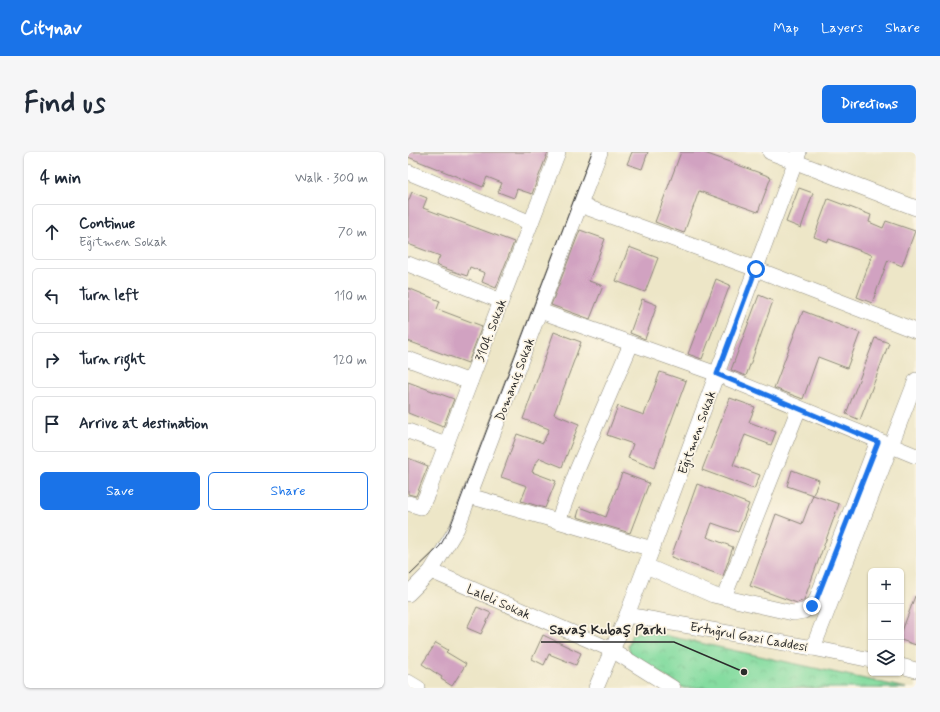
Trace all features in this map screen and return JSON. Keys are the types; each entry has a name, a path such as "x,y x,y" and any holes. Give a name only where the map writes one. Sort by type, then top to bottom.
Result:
{"street":[{"name":"3104. Sokak","path":"415,505 446,445 558,152"},
{"name":"Domaniç Sokak","path":"408,594 431,571 456,528 600,152"},
{"path":"770,152 797,157 916,208"},
{"name":"Eğitmen Sokak","path":"596,688 646,566 797,157"},
{"path":"408,172 530,223"},
{"path":"580,205 756,269 916,331"},
{"path":"408,264 501,301"},
{"path":"540,312 717,374 916,456"},
{"path":"558,521 577,470 631,344"},
{"path":"408,359 470,382"},
{"path":"646,566 713,595 793,613 804,611 815,603 884,444 916,380"},
{"path":"724,597 799,408"},
{"path":"408,431 446,445"},
{"path":"813,648 884,444"},
{"path":"469,496 652,549"},
{"name":"Laleli Sokak","path":"431,571 612,650 673,688"},
{"name":"Ertuğrul Gazi Caddesi","path":"627,615 813,648 868,659"},
{"path":"904,667 916,670"},
{"path":"408,682 418,688"}],"green space":[{"path":"645,631 906,688 684,688 631,655 628,646 632,634"}],"building":[{"path":"408,152 548,152 532,194 517,189 514,198 498,192 502,183 487,177 483,187 408,157"},
{"path":"632,152 648,152 642,169 627,164"},
{"path":"681,152 702,152 771,177 758,212 699,191 684,233 655,222"},
{"path":"799,188 813,193 801,228 786,222"},
{"path":"412,192 427,198 423,208 514,242 496,288 482,282 485,273 470,267 467,276 441,267 436,265 440,256 408,244 408,202"},
{"path":"828,199 871,215 869,222 883,228 886,221 915,231 902,266 888,260 872,303 857,297 872,255 829,239 828,242 814,237"},
{"path":"580,230 605,239 589,281 603,286 590,319 551,305"},
{"path":"629,247 658,258 645,292 616,281"},
{"path":"716,279 730,285 702,359 688,354"},
{"path":"408,288 440,301 437,309 482,326 468,363 408,341"},
{"path":"759,295 773,301 746,376 731,370"},
{"path":"642,299 657,305 645,339 630,333"},
{"path":"803,311 860,333 847,368 818,357 803,399 774,388"},
{"path":"554,332 581,342 554,414 579,424 562,467 540,458 535,464 532,472 556,481 545,508 521,501 527,486 501,477 517,434 543,443 549,429 523,419"},
{"path":"875,338 889,343 860,420 846,414"},
{"path":"660,372 686,381 654,468 628,458 633,444 607,435 618,406 644,415"},
{"path":"408,382 454,399 443,427 408,413"},
{"path":"730,398 755,407 749,422 776,432 771,445 745,435 733,465 760,475 754,489 702,470"},
{"path":"408,458 428,466 416,496 408,494"},
{"path":"792,470 819,480 813,495 787,486"},
{"path":"622,473 649,483 630,533 577,517 580,507 606,517"},
{"path":"697,484 749,504 738,532 712,523 707,537 733,547 723,576 671,557"},
{"path":"813,495 839,504 804,600 797,603 750,586 776,514 802,524"},
{"path":"916,596 916,645 904,641 904,626"},
{"path":"477,607 491,613 481,634 467,628"},
{"path":"543,635 581,653 576,665 549,654 544,665 532,659"},
{"path":"436,643 448,650 446,652 466,664 452,686 441,679 442,677 422,664"}],"tram line":[{"path":"408,577 440,546 449,530 592,152"}],"place":[{"name":"Savaş Kubaş Parkı","path":"744,672"}],"route":[{"path":"756,269 717,374 878,442 815,603 812,606"}]}
